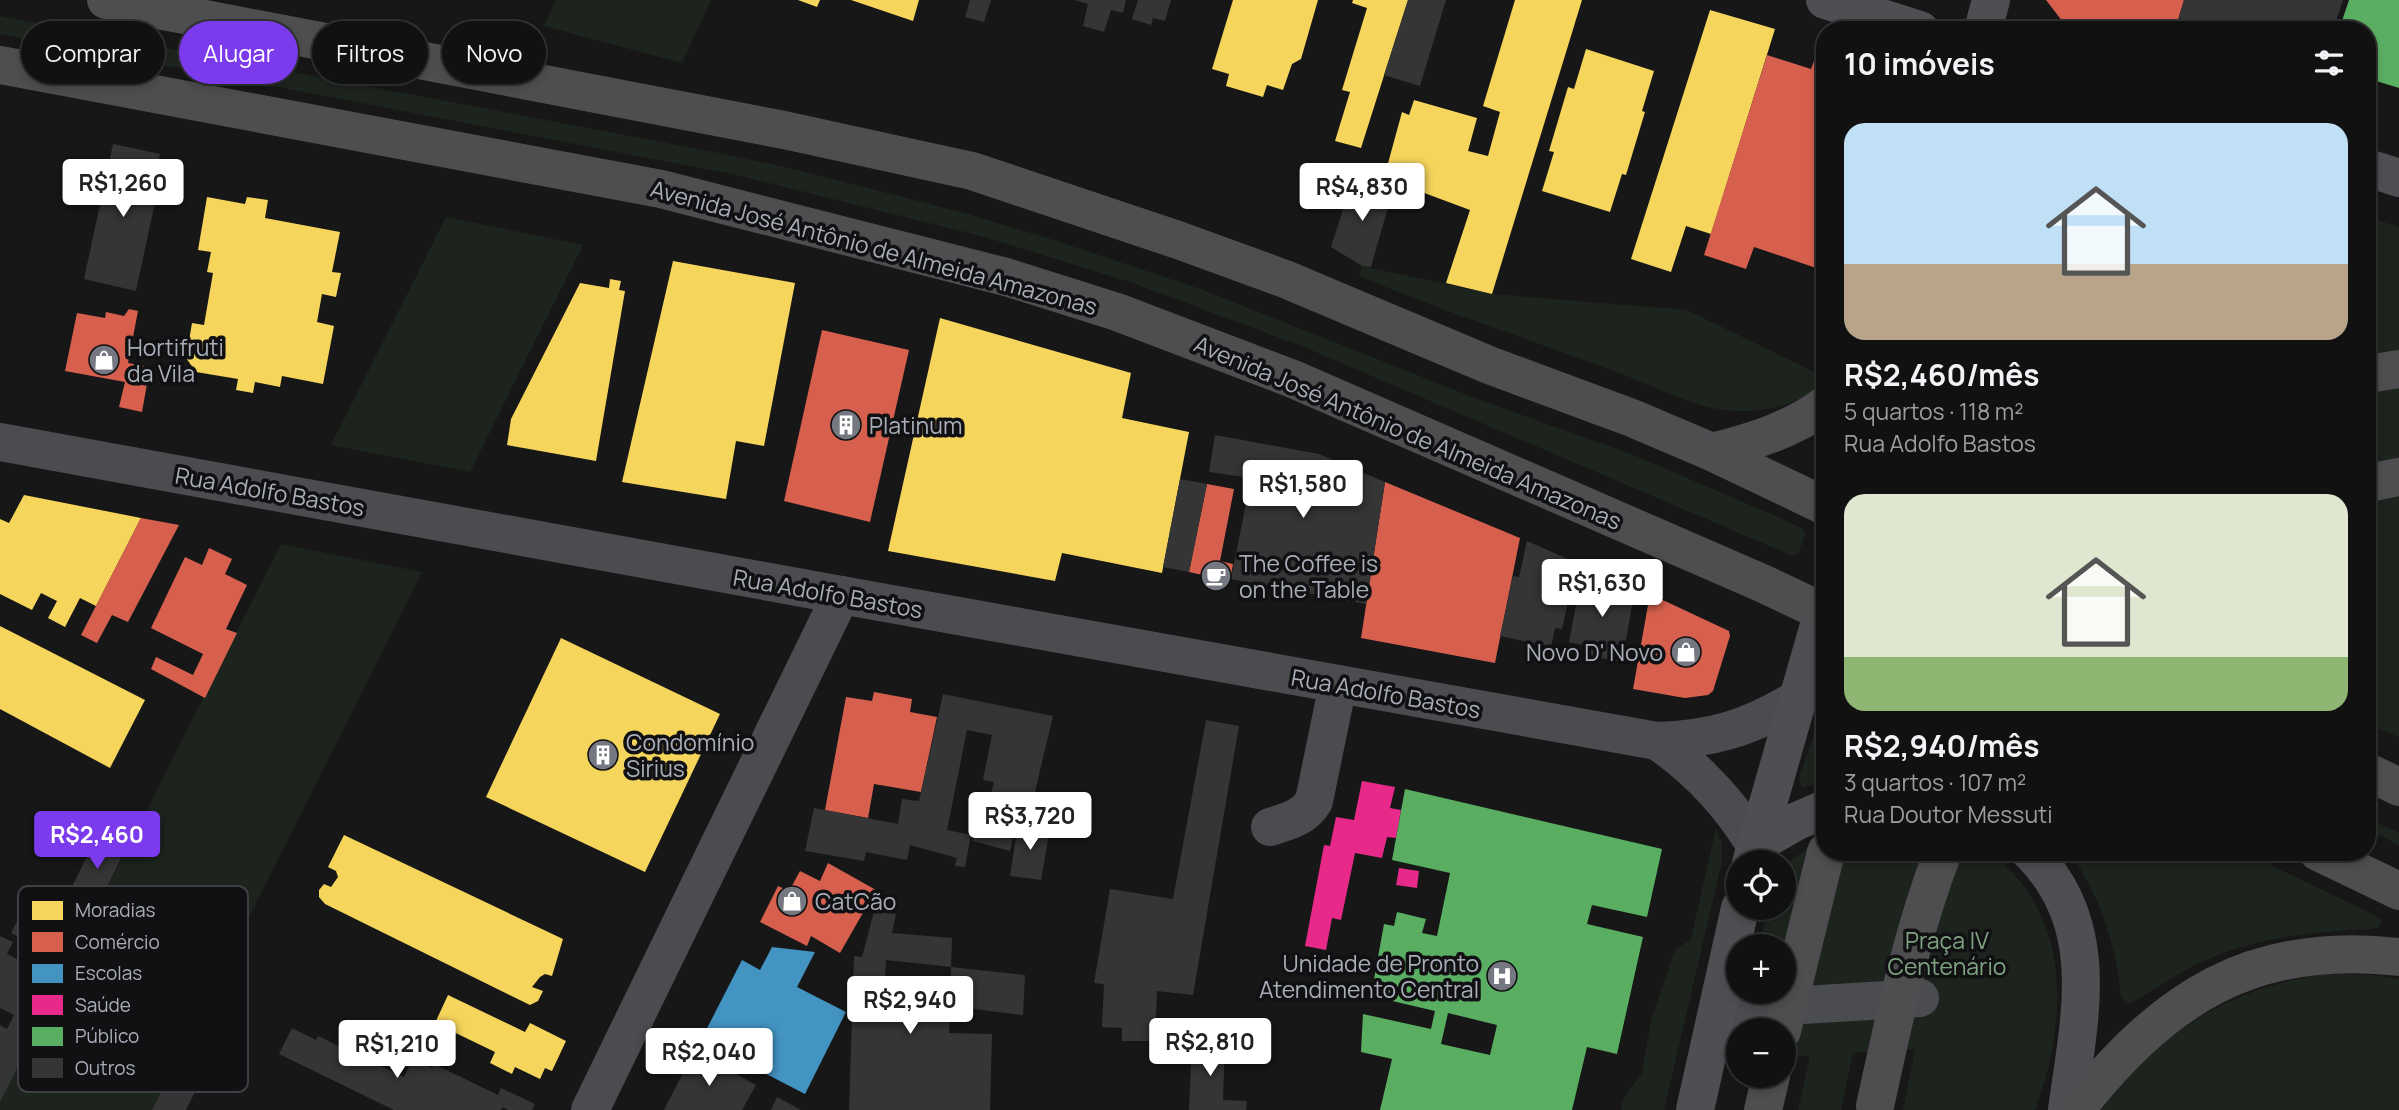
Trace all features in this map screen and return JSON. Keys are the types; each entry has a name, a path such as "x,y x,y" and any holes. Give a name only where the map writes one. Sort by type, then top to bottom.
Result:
{"highway":[{"path":"106,0 784,130 972,172 1178,240 1285,279 1489,365 1632,418 1712,452 1816,502"},
{"name":"Avenida José Antônio de Almeida Amazonas","path":"0,65 661,189 1006,277 1117,312 1293,379 1816,607"},
{"path":"2376,373 2399,369"},
{"path":"1712,452 1795,424 1816,411"},
{"path":"2376,482 2399,477"},
{"path":"2376,776 2399,787"},
{"path":"1785,1018 1824,861"},
{"path":"1875,1108 1914,937 1940,861"},
{"path":"2337,861 2399,891"},
{"path":"2076,1110 2127,1049 2150,1028 2171,1011 2224,981 2286,959 2353,954 2399,957"},
{"path":"1763,1110 1768,1088"}],"main road":[{"path":"1825,0 1892,21"},
{"path":"1985,21 1991,0"},
{"path":"2376,171 2399,178"},
{"path":"1754,850 1816,636"},
{"path":"1758,850 1797,821 1816,813"},
{"path":"2037,861 2051,878 2070,913 2077,936 2082,993 2067,1110"},
{"path":"1695,1110 1737,920"}],"street":[{"name":"Rua Adolfo Bastos","path":"0,442 841,596 1657,741 1723,733 1762,718 1797,699"},
{"path":"590,1110 841,596"},
{"path":"1270,827 1298,818 1309,811 1314,801 1338,684"},
{"name":"Rua Adolfo Bastos","path":"1657,741 1702,776 1730,807 1751,850"},
{"path":"1718,1010 1920,998"}],"green space":[{"path":"556,0 711,0 682,63 546,27"},
{"path":"0,16 26,21 21,21 21,38 0,34"},
{"path":"165,47 179,50 179,68 165,66"},
{"path":"298,73 312,75 312,84 357,84 719,153 961,212 1044,237 1203,290 1480,400 1636,456 1802,528 1805,534 1799,552 1793,556 1304,347 1133,283 985,237 737,175 261,84 298,84"},
{"path":"446,217 583,245 470,472 331,445"},
{"path":"2376,220 2399,227 2399,737 2376,728"},
{"path":"1362,266 1492,294 1687,310 1816,373 1816,390 1778,407 1751,411 1712,408 1359,276"},
{"path":"281,544 422,572 248,919 248,886 108,886"},
{"path":"1816,729 1816,784 1802,788 1799,778"},
{"path":"2376,822 2399,833 2399,845 2376,833"},
{"path":"1716,828 1722,843 1722,861 1664,1110 1621,1110 1623,1099 1642,1073 1651,1020 1675,950 1691,939"},
{"name":"Praça IV Centenário","path":"1811,845 1816,848 1816,861 1999,861 2016,877 2036,906 2049,937 2056,971 2054,1041 2035,1110 1903,1110 1915,1049 1853,1053 1841,1110 1798,1110 1810,1056 1796,1057 1796,1018 1742,1018 1745,1004 1796,1004 1796,934 1762,934 1765,920 1796,920 1796,857"},
{"path":"2076,861 2263,861 2381,920 2379,927 2374,929 2294,936 2235,949 2194,965 2126,1004 2121,997 2111,940 2105,922"},
{"path":"2328,974 2399,979 2399,1110 2101,1110 2147,1058 2200,1017 2260,989"},
{"path":"18,1065 18,1092 161,1092 152,1110 0,1110 0,1102"}],"building: Moradias":[{"path":"798,0 820,0 817,7"},
{"path":"851,0 919,0 913,21"},
{"path":"1233,0 1318,0 1301,59 1292,64 1283,90 1267,85 1263,97 1226,86 1229,74 1212,69"},
{"path":"1353,0 1408,0 1361,148 1335,141 1350,92 1342,90 1367,8 1352,3"},
{"path":"1515,0 1582,0 1492,294 1446,283 1470,210 1384,178 1402,112 1409,115 1414,100 1477,118 1468,151 1488,156 1500,112 1483,106"},
{"path":"1710,10 1775,29 1711,234 1686,226 1671,272 1631,259"},
{"path":"1586,49 1654,71 1626,175 1622,174 1610,212 1542,191 1554,152 1549,151 1568,87 1574,89"},
{"path":"207,197 245,204 247,197 268,200 265,218 340,232 332,272 341,273 336,297 322,294 317,322 334,326 323,384 282,376 280,387 255,382 253,393 236,390 238,379 196,372 186,358 192,323 204,325 213,273 207,272 211,252 198,250"},
{"path":"673,261 795,283 764,446 736,441 726,499 622,482"},
{"path":"610,279 621,281 619,290 625,291 596,461 507,445 511,419 580,283 609,288"},
{"path":"940,318 1131,373 1122,418 1189,432 1162,573 1062,553 1055,581 888,551"},
{"path":"24,495 141,518 96,606 80,598 65,627 48,618 57,601 41,593 32,610 0,594 0,519 9,523"},
{"path":"0,626 145,700 110,768 0,709"},
{"name":"Condomínio Sirius","path":"561,638 720,714 645,872 486,797"},
{"path":"344,835 563,939 552,976 545,974 532,987 543,991 538,1001 530,1005 325,904 319,897 319,890 324,884 331,887 338,877 336,871 328,867"},
{"path":"448,995 525,1032 530,1023 566,1041 552,1071 545,1068 540,1079 515,1067 512,1074 490,1063 495,1052 435,1023"}],"building: Comércio":[{"path":"2046,0 2184,0 2178,21 2062,21"},
{"path":"1767,55 1811,69 1816,62 1816,268 1754,247 1746,269 1704,255"},
{"path":"129,309 138,311 128,363 150,367 142,412 119,407 125,382 65,371 77,313 105,318 106,312 124,316"},
{"name":"Platinum","path":"822,330 909,350 870,522 784,501"},
{"path":"1385,482 1520,538 1495,663 1361,638"},
{"path":"1207,484 1234,489 1220,561 1233,564 1230,581 1189,572"},
{"path":"141,518 179,525 128,622 112,615 97,643 81,635"},
{"path":"209,548 232,559 225,574 247,585 226,629 237,633 205,698 151,669 156,657 193,675 203,654 151,628 185,557 202,565"},
{"path":"1650,594 1729,631 1730,636 1713,691 1708,695 1685,698 1633,689"},
{"path":"874,692 912,699 910,712 937,717 921,792 874,784 868,818 825,810 846,697 872,701"},
{"path":"828,863 876,890 840,953 811,936 807,946 760,922 778,886 789,891 800,871 820,881"}],"building: Escolas":[{"path":"772,947 815,952 797,987 846,1012 805,1094 701,1040 742,960 760,970"}],"building: Saúde":[{"path":"1362,781 1395,787 1390,808 1401,810 1396,838 1387,837 1382,858 1355,853 1341,920 1332,918 1326,950 1305,946 1324,845 1330,846 1336,817 1354,820"},
{"path":"1399,868 1419,871 1417,888 1396,885"}],"building: Público":[{"path":"2349,0 2399,0 2399,88 2376,81 2376,21 2342,21"},
{"name":"Unidade de Pronto Atendimento Central","path":"1405,789 1662,849 1647,917 1592,905 1587,924 1643,937 1617,1054 1587,1047 1572,1110 1380,1110 1392,1059 1361,1052 1363,1014 1431,1029 1435,1011 1371,996 1384,924 1394,926 1397,912 1426,919 1422,933 1437,936 1450,873 1392,860","holes":["1448,1013 1497,1025 1490,1055 1441,1044"]}],"building: Outros":[{"path":"970,0 991,0 984,22 965,17"},
{"path":"1075,0 1126,0 1123,13 1111,10 1104,32 1083,26 1088,4"},
{"path":"1138,0 1171,0 1165,21 1153,18 1151,25 1132,19"},
{"path":"1408,0 1446,0 1420,86 1384,75"},
{"path":"2184,0 2343,0 2336,21 2178,21"},
{"path":"113,144 160,154 150,201 155,202 136,291 84,279"},
{"path":"1352,181 1393,190 1371,267 1362,266 1331,247"},
{"path":"1215,435 1319,454 1385,482 1366,604 1231,579 1251,478 1209,472"},
{"path":"1180,479 1207,484 1189,572 1163,567"},
{"path":"1527,541 1577,563 1562,629 1555,628 1551,647 1500,636 1513,576 1519,577"},
{"path":"1581,579 1635,589 1622,662 1587,655 1588,646 1569,642"},
{"path":"943,694 1053,716 1029,817 987,807 994,782 983,780 992,735 967,730 947,830 971,835 965,867 955,866 957,858 910,845 907,860 866,852 864,861 805,851 814,808 898,824 902,799 919,801"},
{"path":"1206,720 1239,726 1193,995 1157,991 1155,1041 1122,1041 1122,1028 1102,1027 1104,984 1094,983 1110,889 1173,899"},
{"path":"980,815 1016,824 1010,851 973,841"},
{"path":"103,824 131,838 108,886 72,886"},
{"path":"1018,824 1050,828 1041,880 1010,876"},
{"path":"874,911 896,914 892,933 952,938 951,967 886,960 884,1012 950,1014 949,1033 992,1034 990,1110 849,1110 854,956 862,957"},
{"path":"18,919 18,937 11,933"},
{"path":"0,936 13,942 7,954 18,960 18,1066 0,1102 0,1025 7,1029 14,1015 0,1008"},
{"path":"951,967 1025,975 1023,1015 950,1006"},
{"path":"292,1028 316,1040 318,1036 404,1077 413,1058 432,1068 434,1064 498,1095 501,1088 535,1104 532,1110 508,1110 503,1107 501,1110 394,1110 279,1054"},
{"path":"1192,1041 1225,1042 1223,1100 1247,1101 1246,1110 1189,1110"},
{"path":"694,1051 756,1085 742,1110 664,1110"},
{"path":"161,1092 195,1092 186,1110 152,1110"},
{"path":"777,1097 801,1110 771,1110"}],"place":[{"name":"Hortifruti da Vila","path":"104,360"},
{"name":"Platinum","path":"846,425"},
{"name":"The Coffee is on the Table","path":"1216,576"},
{"name":"Novo D' Novo","path":"1686,652"},
{"name":"Condomínio Sirius","path":"603,755"},
{"name":"CatCão","path":"792,901"},
{"name":"Unidade de Pronto Atendimento Central","path":"1502,976"}]}
